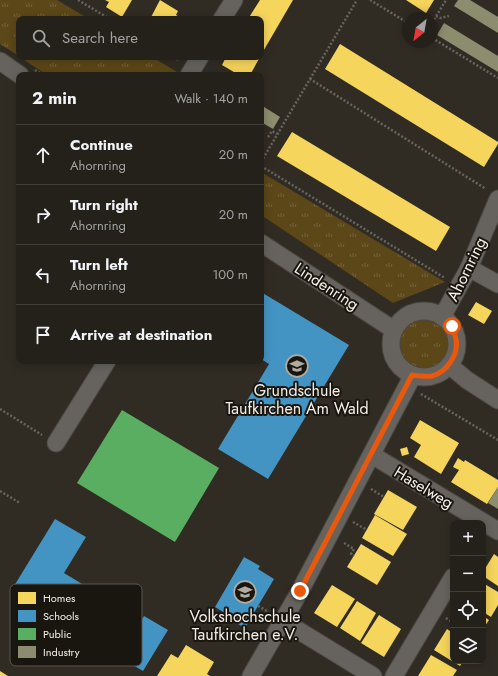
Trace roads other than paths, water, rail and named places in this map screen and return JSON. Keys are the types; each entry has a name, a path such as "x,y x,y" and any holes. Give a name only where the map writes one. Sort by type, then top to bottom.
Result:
{"street":[{"path":"224,16 234,0"},
{"path":"191,72 198,60"},
{"path":"0,61 16,72"},
{"name":"Ahornring","path":"442,317 469,268 495,196"},
{"name":"Lindenring","path":"264,245 394,330"},
{"path":"469,268 498,284"},
{"name":"Ahornring","path":"394,330 402,319 415,312 429,311 442,317 452,326 456,340 455,353 449,365"},
{"path":"394,330 390,343 393,356 410,380"},
{"path":"56,443 105,364"},
{"path":"251,676 283,621 372,455 410,380 432,376 441,372 449,365 467,380 498,400"},
{"name":"Haselweg","path":"372,455 489,527"},
{"path":"394,676 450,582"},
{"path":"283,621 373,676"}],"place":[{"name":"Grundschule Taufkirchen Am Wald","path":"297,366"},
{"name":"Volkshochschule Taufkirchen e.V.","path":"245,592"}]}
